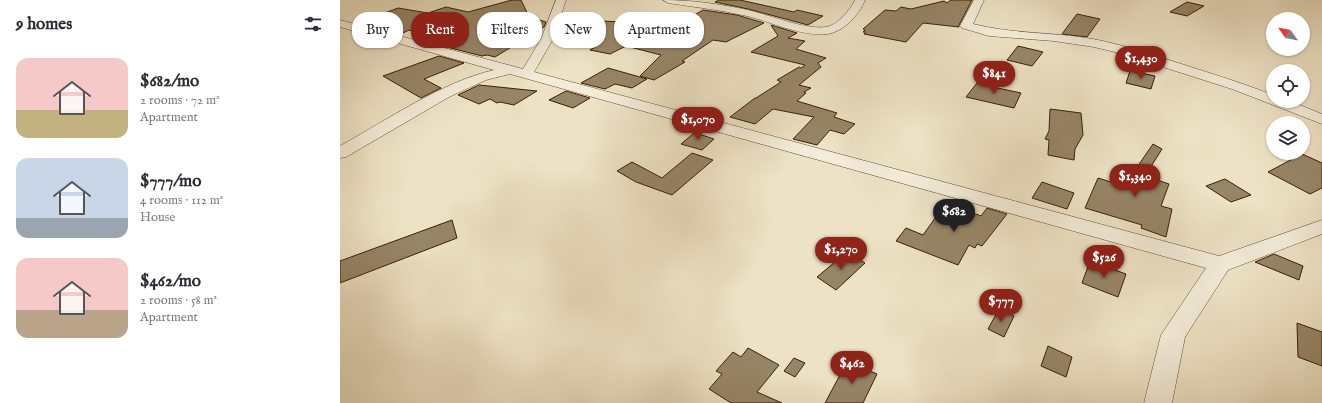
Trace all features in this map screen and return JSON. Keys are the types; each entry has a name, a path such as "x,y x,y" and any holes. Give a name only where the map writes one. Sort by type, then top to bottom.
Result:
{"street":[{"path":"525,75 544,48 553,28 561,0"},
{"path":"668,0 746,13 814,30 827,31 838,27 858,6 860,0"},
{"path":"979,0 966,26 989,32 1054,37 1094,43 1123,50 1229,83 1266,97"},
{"path":"340,24 1220,264 1322,226"},
{"path":"340,153 444,94 481,77 509,71"},
{"path":"1294,108 1322,119"},
{"path":"1158,403 1173,335 1220,264"}],"building":[{"path":"512,0 521,0 527,12 477,12 477,48 510,48 495,57 487,55 482,56 451,48 469,48 468,12"},
{"path":"719,0 740,0 794,12 797,10 823,16 808,25 715,2"},
{"path":"951,0 972,0 959,27 923,23 906,42 864,34 866,32 863,32 865,30 863,29 885,10 896,11 901,7 911,9 944,1 947,3"},
{"path":"1187,2 1204,6 1187,16 1170,12"},
{"path":"446,7 468,12 431,12"},
{"path":"398,8 422,12 411,12 411,31 409,30 403,33 403,12 388,12"},
{"path":"703,10 737,15 764,23 726,42 713,40 704,46 704,12 700,12"},
{"path":"1077,14 1100,19 1087,37 1062,34"},
{"path":"542,21 546,22 542,28"},
{"path":"606,21 614,22 614,48 622,48 610,54 590,50 593,48 606,48"},
{"path":"771,25 797,33 788,38 805,41 796,49 826,58 818,63 821,67 799,85 811,88 804,92 806,93 797,101 837,113 834,117 855,124 844,134 830,130 817,145 793,139 814,117 773,109 755,124 730,117 755,98 781,82 777,80 805,65 751,52 778,36"},
{"path":"1018,46 1043,52 1032,66 1007,60"},
{"path":"634,48 701,48 682,61 685,62 654,80 640,76 661,55"},
{"path":"439,56 464,63 424,79 441,88 421,98 383,76"},
{"path":"608,68 647,79 632,88 615,84 605,89 581,83"},
{"path":"1130,71 1155,76 1151,89 1126,83"},
{"path":"977,83 1021,93 1014,108 966,97"},
{"path":"479,85 537,91 514,105 500,102 497,103 490,99 479,104 458,95"},
{"path":"566,91 590,98 573,108 549,100"},
{"path":"1050,109 1081,113 1083,135 1075,149 1074,160 1048,155 1049,140 1045,139 1049,131"},
{"path":"694,133 714,139 702,150 681,144"},
{"path":"1153,144 1162,149 1145,176 1169,184 1161,206 1172,209 1166,237 1141,228 1142,225 1085,208 1098,178 1124,186"},
{"path":"692,153 713,160 672,195 636,182 617,171 632,162 662,178"},
{"path":"1310,158 1322,163 1322,188 1310,194 1268,172 1291,160 1310,160"},
{"path":"1225,179 1251,195 1231,202 1206,186"},
{"path":"1042,182 1074,193 1067,209 1032,198"},
{"path":"946,203 981,216 987,208 1007,214 982,246 977,244 975,248 969,245 958,265 896,241 906,228 923,235"},
{"path":"452,220 457,238 340,283 340,261"},
{"path":"847,252 865,263 836,290 817,277"},
{"path":"1274,254 1303,266 1299,280 1255,262"},
{"path":"1090,261 1126,274 1118,297 1082,283"},
{"path":"999,309 1014,316 1004,337 988,329"},
{"path":"1297,323 1322,332 1322,366 1298,357"},
{"path":"1048,346 1072,357 1066,377 1041,366"},
{"path":"748,348 779,365 757,392 782,403 731,403 709,389 722,374 716,371 733,352 741,357"},
{"path":"794,358 805,363 795,377 784,371"},
{"path":"847,362 877,374 863,403 825,403"}]}
